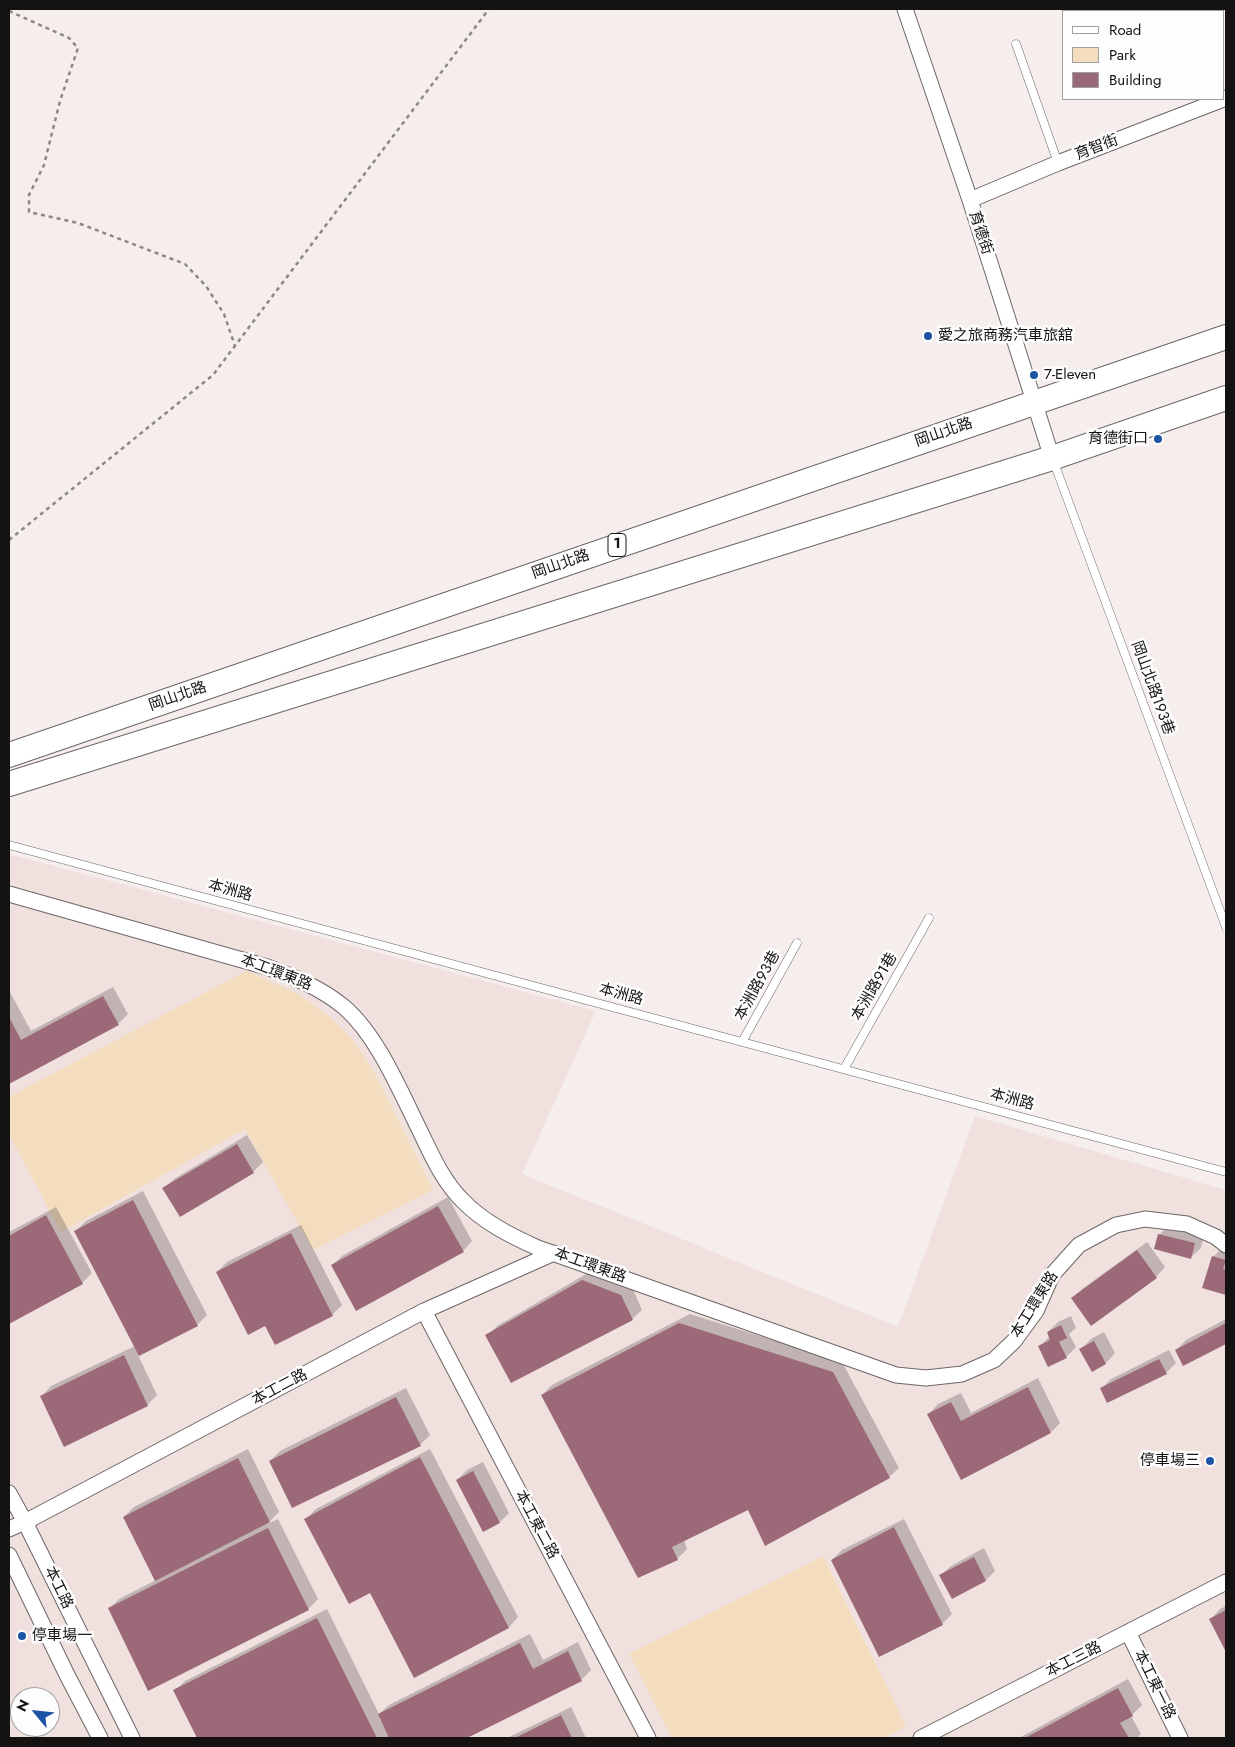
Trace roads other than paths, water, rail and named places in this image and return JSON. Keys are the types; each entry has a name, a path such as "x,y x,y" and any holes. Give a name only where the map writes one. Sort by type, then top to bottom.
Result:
{"main road":[{"name":"岡山北路","path":"9,755 1226,337"},
{"path":"9,784 1052,458 1226,398"}],"street":[{"name":"育德街","path":"905,9 970,200 1052,458"},
{"name":"育智街","path":"970,200 1058,163 1221,100"},
{"name":"本工環東路","path":"9,894 267,967 296,978 323,992 345,1008 384,1058 442,1175 462,1200 484,1219 518,1239 538,1248 896,1376 926,1378 962,1374 994,1360 1014,1341 1036,1310 1052,1275 1079,1246 1116,1225 1145,1219 1187,1224 1216,1237 1226,1245"},
{"name":"本工二路","path":"9,1529 424,1311 554,1253"},
{"name":"本工東二路","path":"424,1311 648,1738"},
{"name":"本工路","path":"9,1493 132,1738"},
{"name":"本工路","path":"9,1555 100,1738"},
{"name":"本工三路","path":"921,1738 1226,1582"},
{"name":"本工東一路","path":"1128,1632 1180,1738"}],"lane":[{"path":"1016,44 1058,163"},
{"name":"岡山北路193巷","path":"1052,458 1226,927"},
{"name":"本洲路","path":"9,846 1226,1172"},
{"name":"本洲路91巷","path":"844,1069 930,918"},
{"name":"本洲路93巷","path":"742,1042 798,943"}],"place":[{"name":"愛之旅商務汽車旅舘","path":"928,336"},
{"name":"7-Eleven","path":"1034,375"},
{"name":"育德街口","path":"1158,439"},
{"name":"停車場三","path":"1210,1461"},
{"name":"停車場一","path":"22,1636"}]}
